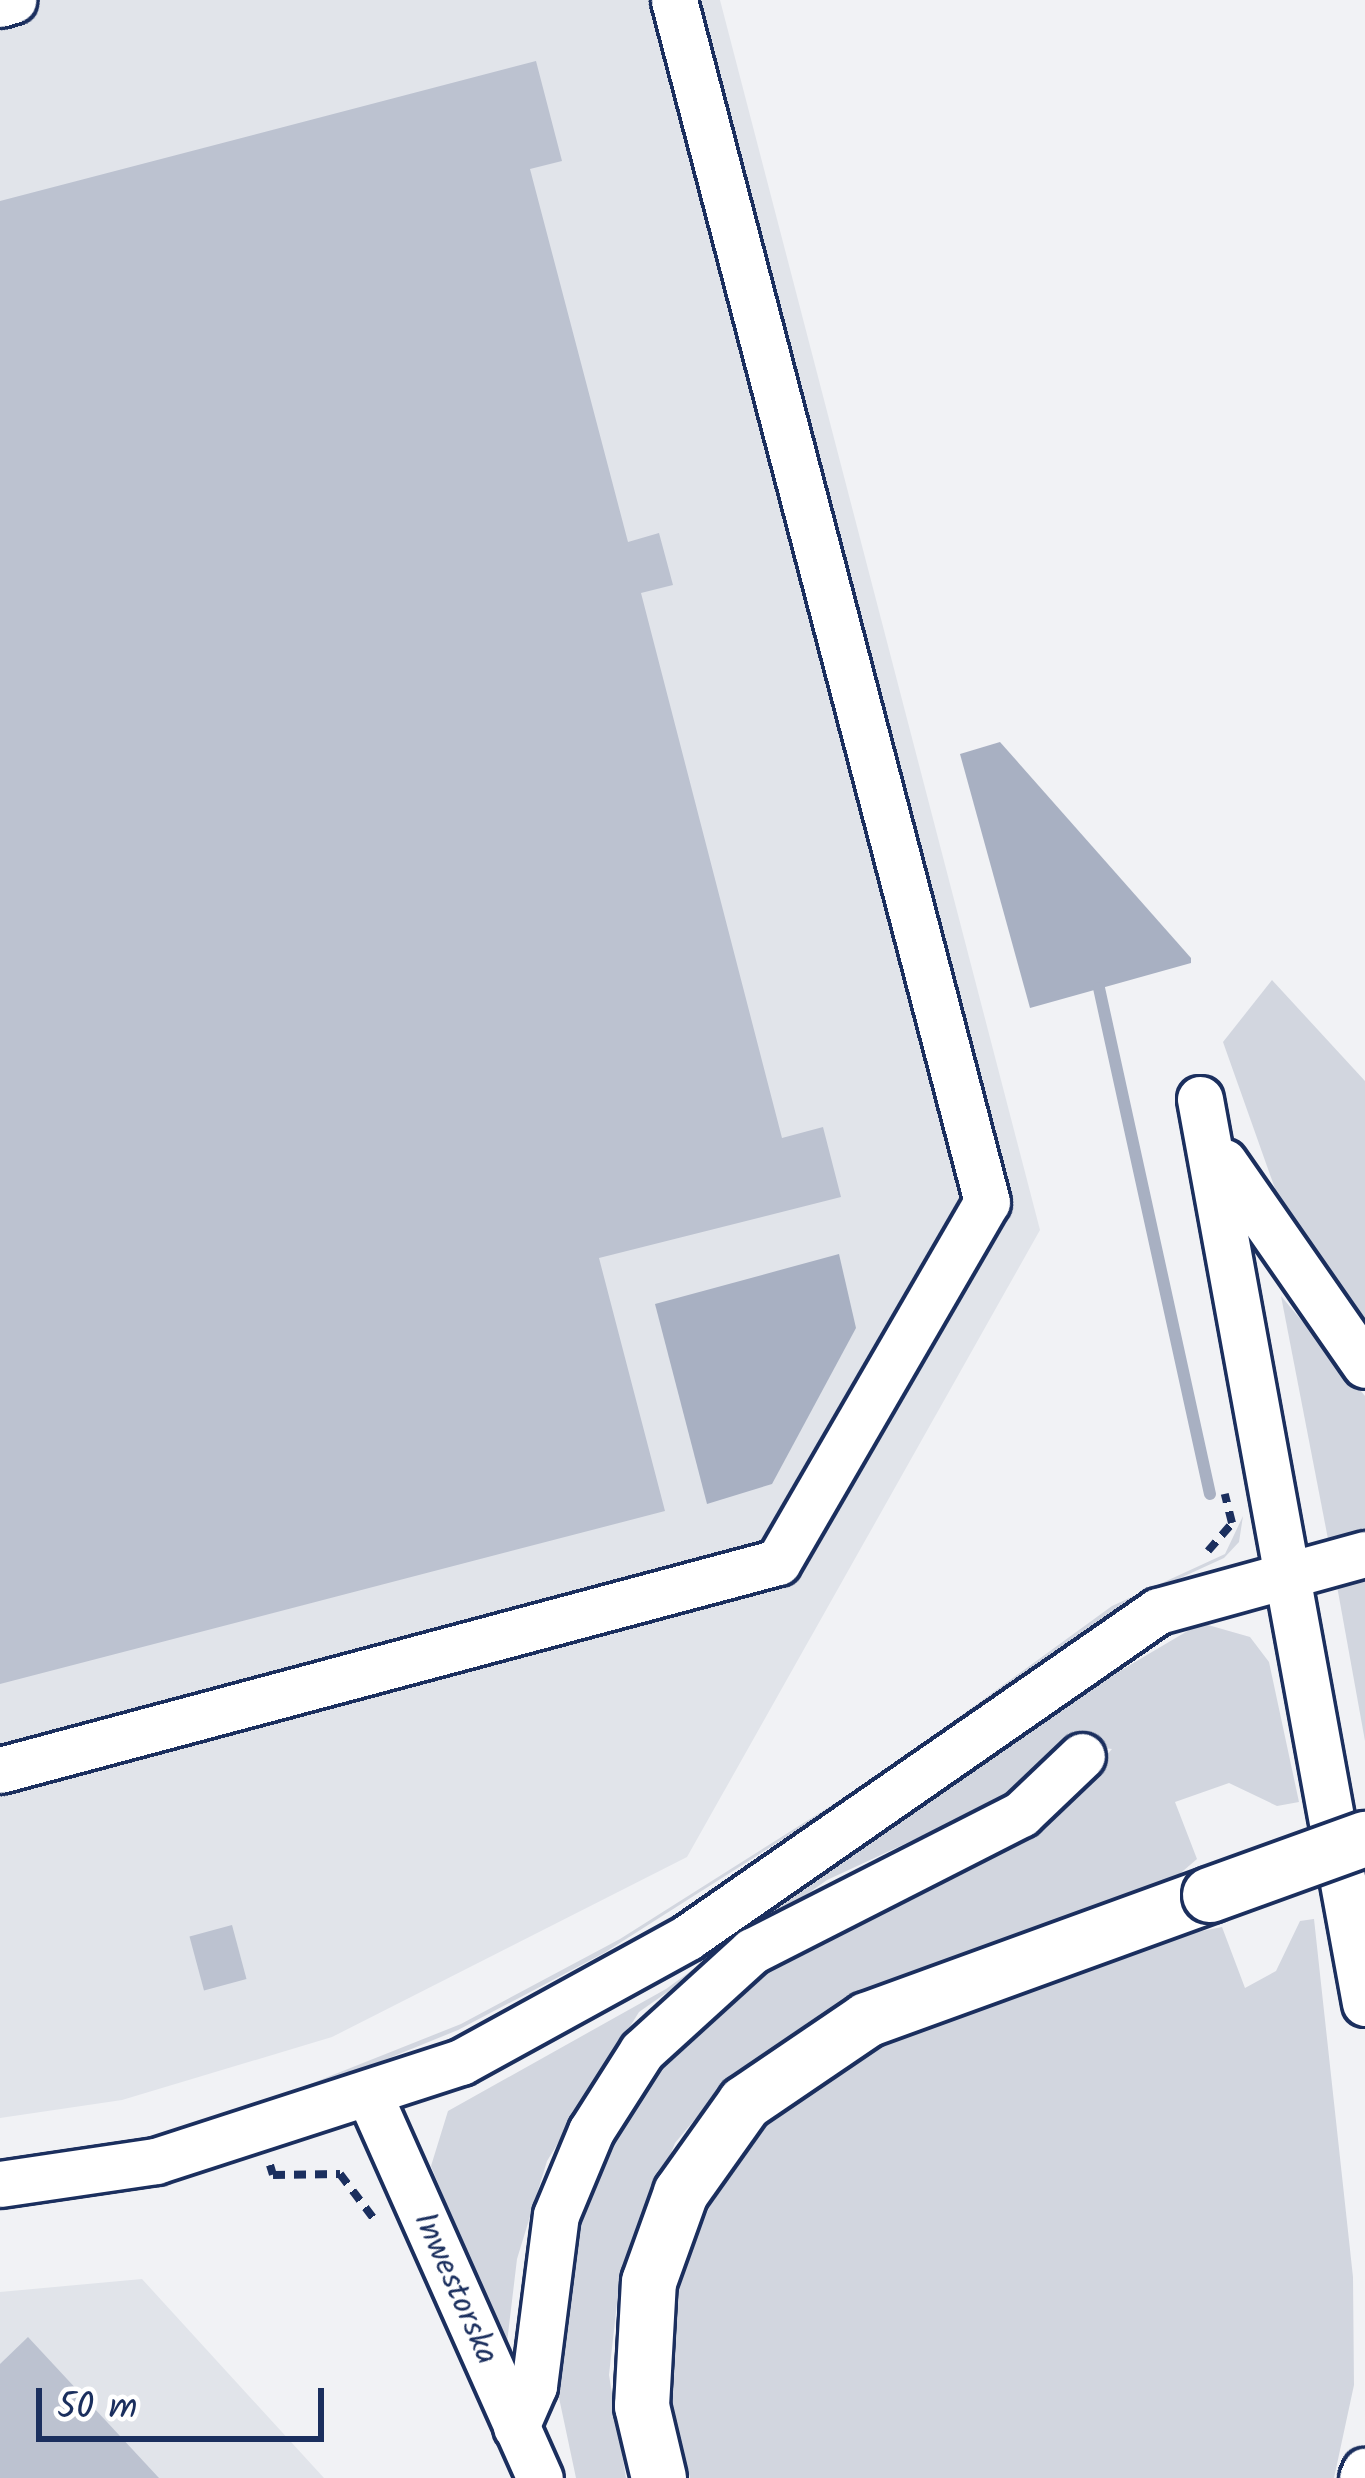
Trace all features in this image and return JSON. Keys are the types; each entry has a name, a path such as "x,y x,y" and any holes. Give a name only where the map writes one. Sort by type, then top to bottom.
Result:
{"main road":[{"path":"659,2478 641,2390 649,2282 681,2193 745,2103 867,2020 1365,1839"}],"street":[{"path":"0,4 14,0"},
{"path":"0,1770 778,1562 987,1202 674,0"},
{"path":"1365,1365 1294,1276 1204,1116 1294,1570 1365,2002"},
{"path":"0,2184 156,2162 371,2099 541,2024 688,1937 1158,1611 1365,1554"},
{"path":"516,2427 534,2386 556,2216 591,2131 642,2051 752,1951 1021,1814 1082,1756"},
{"name":"Inwestorska","path":"371,2099 540,2478"}],"path":[{"path":"1186,1559 1226,1538 1225,1494"},
{"path":"273,2175 340,2174 382,2232"}],"shaded area":[{"path":"0,0 720,0 1040,1230 687,1857 332,2037 122,2100 0,2118"},
{"path":"1272,980 1365,1081 1365,1331 1284,1214 1223,1042"},
{"path":"1281,1296 1365,1396 1365,1530 1328,1539"},
{"path":"1243,1516 1239,1542 1224,1558 1130,1601 898,1766 604,1953 458,2030 280,2096 461,2024 620,1939 878,1776 1112,1606 1225,1554"},
{"path":"1365,1579 1365,1741 1337,1586"},
{"path":"1201,1623 1250,1637 1269,1662 1299,1802 1277,1806 1229,1783 1175,1802 1197,1859 1176,1877 848,1995 732,2075 675,2143 619,2285 609,2375 626,2478 576,2478 558,2393 565,2264 587,2182 638,2085 752,1975 1042,1829 1112,1749 1070,1743 1010,1795 827,1880 639,2012 547,2161 517,2259 506,2351 431,2166 448,2111 666,1989 1037,1720"},
{"path":"1314,1919 1353,2277 1354,2385 1334,2478 690,2478 670,2400 676,2287 722,2177 785,2103 874,2047 1172,1937 1222,1927 1245,1988 1276,1971 1300,1921"},
{"path":"142,2279 324,2478 0,2478 0,2292"}],"water":[{"path":"1000,742 1191,963 1030,1008 960,754"},
{"path":"839,1254 856,1328 772,1484 707,1504 655,1304"}],"building":[{"path":"536,61 562,161 530,169 628,542 659,533 673,585 641,593 782,1138 823,1127 841,1197 599,1258 665,1511 0,1684 0,201"},
{"path":"232,1925 246,1979 204,1990 189,1936"},
{"path":"28,2337 159,2478 0,2478 0,2364"}],"waterway":[{"path":"1099,988 1210,1494"}]}
